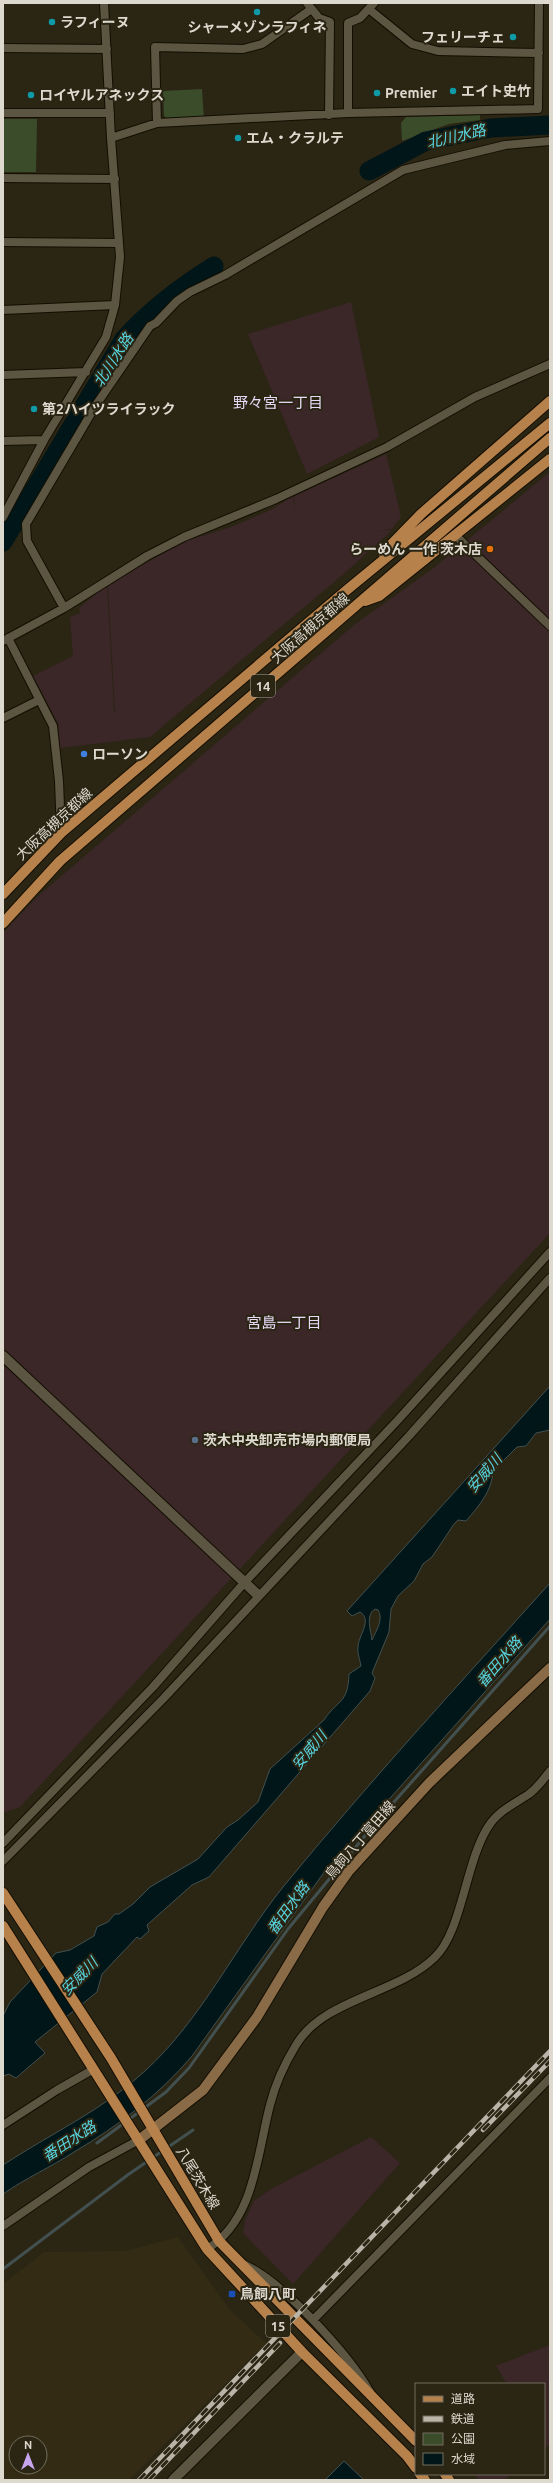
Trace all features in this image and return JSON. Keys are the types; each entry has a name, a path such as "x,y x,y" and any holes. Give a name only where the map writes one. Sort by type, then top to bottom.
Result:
{"main road":[{"path":"348,589 421,514 550,401"},
{"name":"大阪高槻京都線","path":"3,894 61,833 348,589 550,423"},
{"name":"大阪高槻京都線","path":"3,923 60,861 550,438"},
{"path":"359,604 379,596 550,459"},
{"name":"鳥飼八丁富田線","path":"139,2140 202,2090 257,2017 323,1907 348,1872 430,1782 550,1668"},
{"name":"八尾茨木線","path":"3,1893 119,2071 219,2241 415,2440"},
{"name":"15","path":"3,1926 207,2249 302,2352 407,2456 415,2467"}],"street":[{"path":"3,517 7,505 44,440 106,337 116,305 120,257 111,138 104,3"},
{"path":"111,138 157,123 348,113 538,109 539,3"},
{"path":"157,123 155,47 243,49 268,40 308,6 319,18 330,22 329,115"},
{"path":"348,113 348,23 360,18 372,6 412,44 438,51 539,53"},
{"path":"3,48 107,49"},
{"path":"3,113 110,113"},
{"path":"64,608 27,541 26,524 96,405 150,326 156,323 177,301 190,292 225,274 403,170 505,144 550,141"},
{"path":"3,178 115,179"},
{"path":"3,242 119,243"},
{"path":"3,310 116,305"},
{"path":"61,833 53,726 6,639 64,608 102,582 184,537 276,499 380,450 476,397 550,364"},
{"path":"3,375 86,372"},
{"path":"3,441 44,440"},
{"path":"455,535 550,626"},
{"path":"3,718 39,700"},
{"path":"3,1843 152,1687 244,1583 397,1421 550,1252"},
{"path":"3,1861 163,1699 409,1436 550,1278"},
{"path":"3,1356 258,1596"},
{"path":"207,2249 219,2241 235,2222 254,2177 270,2104 296,2044 319,2021 414,1972 434,1959 447,1944 471,1863 488,1827 498,1814 530,1793 550,1772"},
{"path":"3,2125 57,2090 94,2069"},
{"path":"313,2320 550,2078"},
{"path":"3,2226 89,2167 139,2140"},
{"path":"239,2263 261,2272 313,2320 357,2369 378,2404"},
{"path":"173,2480 302,2352"}],"shaded area":[{"path":"351,302 379,437 307,474 248,334"},
{"path":"386,454 401,517 392,529 378,531 392,530 346,572 150,737 60,748 58,723 33,676 73,656 70,617 80,613 79,608 107,585 114,712 118,711 115,711 108,585 183,542 231,527 271,510 293,496 295,512 294,496"},
{"path":"550,472 550,1233 20,1807 3,1813 3,933 37,897 354,625 431,570"},
{"path":"371,2137 400,2163 293,2284 243,2233 245,2220 254,2201 271,2189"},
{"path":"178,2237 230,2310 266,2343 129,2480 3,2480 3,2284 44,2252 126,2251"},
{"path":"550,2345 550,2444 545,2448 545,2383 506,2383 496,2366"},
{"path":"476,2475 511,2475 504,2480 478,2480"}],"green space":[{"path":"202,89 204,119 170,121 164,116 163,91"},
{"path":"480,115 480,120 449,124 402,141 401,123 406,117"},
{"path":"3,119 37,119 36,172 3,172"}],"water":[{"name":"安威川","path":"550,1386 550,1430 536,1433 526,1446 517,1447 493,1471 490,1485 480,1504 466,1521 458,1520 454,1524 432,1557 423,1564 414,1581 398,1596 391,1609 389,1632 372,1673 375,1678 370,1691 209,1877 192,1885 147,1925 149,1931 140,1939 137,1937 102,1974 97,1992 35,2042 45,2053 16,2078 9,2074 3,2076 3,2016 10,2002 56,1953 70,1950 94,1936 97,1927 108,1922 115,1914 119,1914 133,1904 150,1887 198,1859 227,1827 238,1820 258,1802 270,1769 324,1720 344,1696 347,1691 349,1674 361,1666 358,1649 365,1624 364,1615 360,1612 352,1616 347,1611","holes":["375,1609 378,1610 380,1614 380,1621 372,1640 369,1619 372,1612"]},
{"name":"番田水路","path":"550,1583 550,1619 325,1871 192,2056 152,2097 106,2132 3,2194 3,2165 112,2098 145,2071 165,2051 201,2006 266,1910 315,1848 449,1695"},
{"path":"344,2461 364,2480 325,2480"}],"waterway":[{"name":"北川水路","path":"369,171 426,141 491,128 550,125"},
{"name":"北川水路","path":"3,542 124,339 166,299 214,266"},
{"name":"番田水路","path":"97,2143 166,2092 189,2068 288,1929 378,1820 550,1626"},
{"path":"3,2269 129,2174 193,2130"}],"railway":[{"path":"139,2480 550,2051"},
{"path":"483,2130 550,2061"},
{"path":"149,2480 280,2343"}],"place":[{"name":"シャーメゾンラフィネ","path":"257,12"},
{"name":"ラフィーヌ","path":"52,22"},
{"name":"フェリーチェ","path":"513,37"},
{"name":"エイト史竹","path":"453,91"},
{"name":"Premier","path":"377,93"},
{"name":"ロイヤルアネックス","path":"31,95"},
{"name":"エム・クラルテ","path":"238,138"},
{"name":"第2ハイツライラック","path":"34,409"},
{"name":"らーめん 一作 茨木店","path":"490,549"},
{"name":"ローソン","path":"84,754"},
{"name":"茨木中央卸売市場内郵便局","path":"195,1440"},
{"name":"鳥飼八町","path":"232,2294"}],"district":[{"name":"野々宮一丁目","path":"278,402"},
{"name":"宮島一丁目","path":"284,1322"}]}
